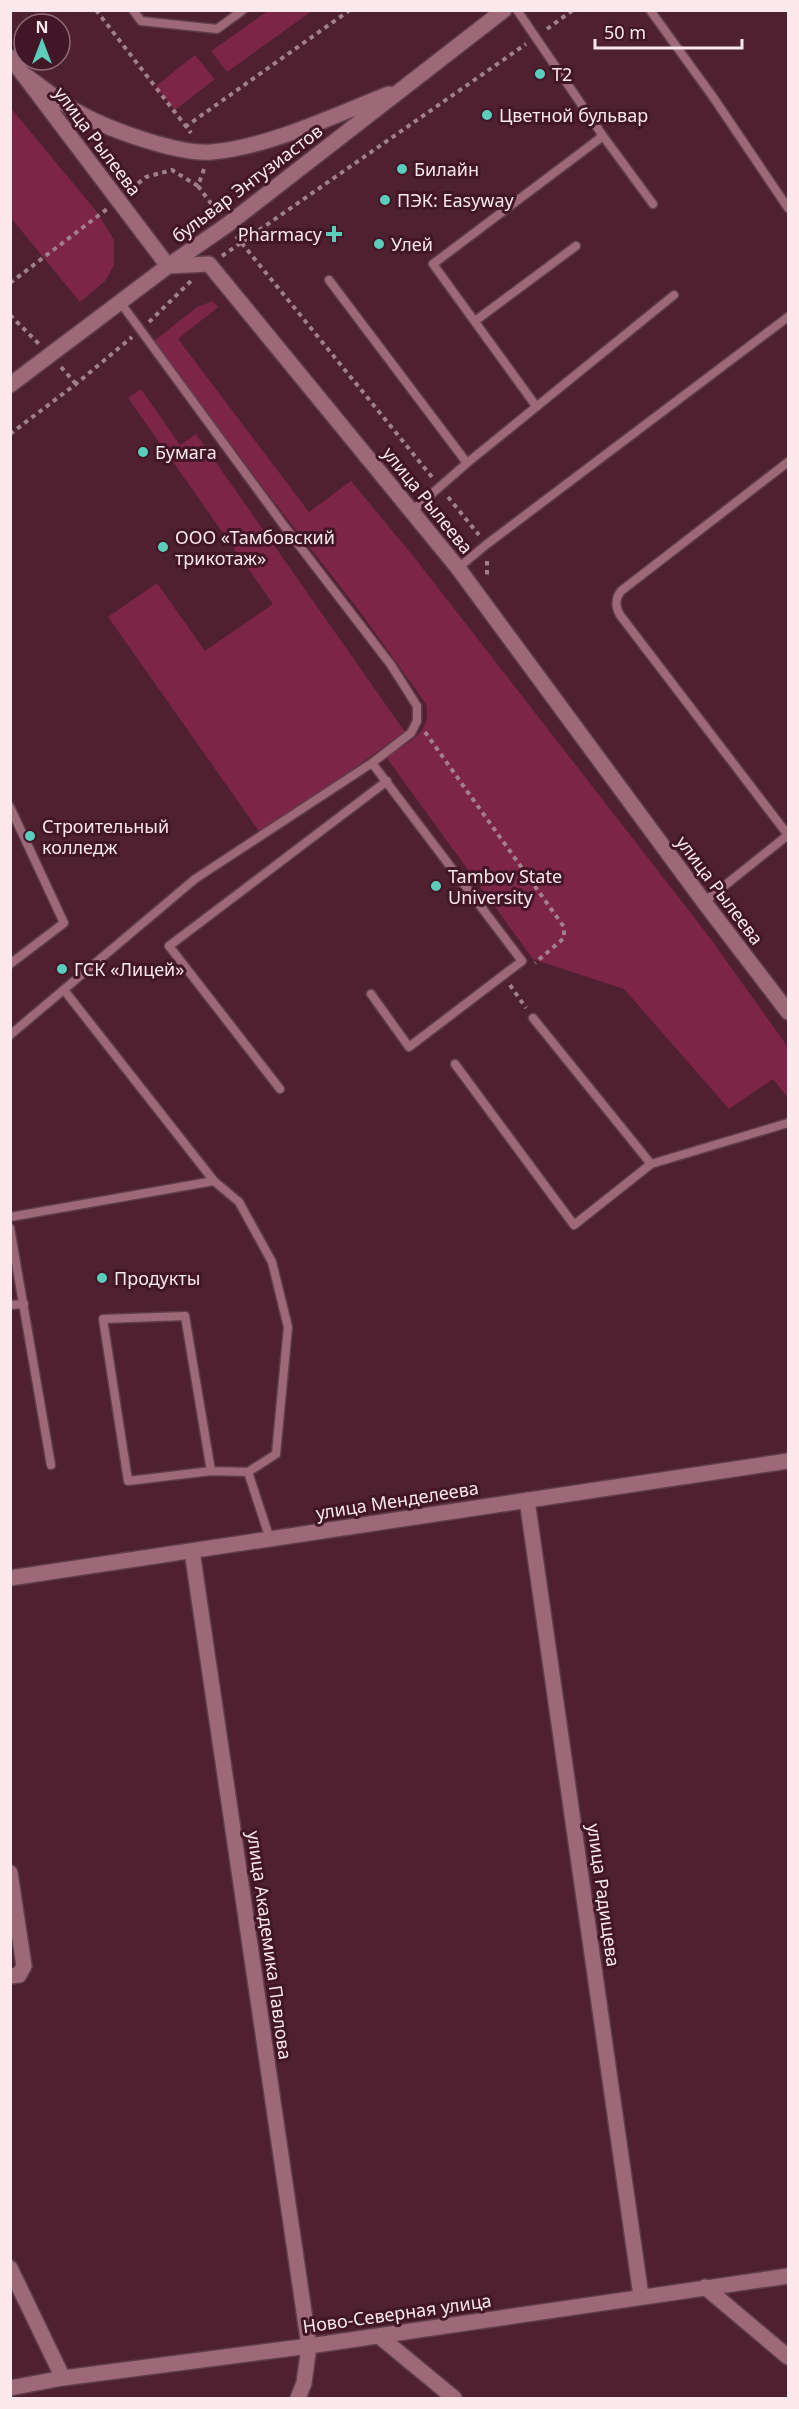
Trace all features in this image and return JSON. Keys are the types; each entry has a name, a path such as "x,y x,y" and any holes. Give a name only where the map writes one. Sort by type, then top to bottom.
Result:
{"street":[{"name":"бульвар Энтузиастов","path":"10,385 168,266 227,225 504,10"},
{"name":"улица Рылеева","path":"10,57 168,266"},
{"path":"22,73 74,111 116,129 158,144 209,152 232,149 289,133 404,88"},
{"path":"168,266 209,264"},
{"name":"улица Рылеева","path":"209,264 458,568 704,902 789,1012"},
{"name":"улица Менделеева","path":"10,1578 789,1461"},
{"name":"улица Радищева","path":"527,1500 642,2296"},
{"name":"улица Академика Павлова","path":"192,1551 309,2346 304,2383 298,2398"},
{"path":"10,1873 24,1966 19,1975 10,1976"},
{"path":"10,2268 63,2378"},
{"name":"Ново-Северная улица","path":"10,2388 63,2378 309,2346 789,2276"},
{"path":"705,2288 789,2357"},
{"path":"379,2336 454,2398"}],"lane":[{"path":"133,10 141,21 217,29 243,10"},
{"path":"517,10 603,136 653,204"},
{"path":"650,10 789,208"},
{"path":"536,406 433,264 603,136"},
{"path":"476,321 576,246"},
{"path":"329,280 467,463"},
{"path":"412,511 536,406 674,295"},
{"path":"10,1035 195,879 372,763 411,733 417,721 417,706 391,665 285,527 120,302"},
{"path":"458,568 789,317"},
{"path":"704,902 788,835 620,615 616,604 621,591 789,462"},
{"path":"371,994 409,1047 522,962 372,763"},
{"path":"280,1089 169,946 387,781"},
{"path":"10,807 64,922 10,964"},
{"path":"64,990 214,1181 239,1202 272,1262 288,1327 276,1454 248,1472 211,1471 128,1481 103,1319 185,1316 211,1471"},
{"path":"533,1018 651,1164"},
{"path":"455,1064 574,1225 651,1164 789,1123"},
{"path":"10,1217 214,1181"},
{"path":"10,1228 51,1465"},
{"path":"10,1305 24,1304"},
{"path":"248,1472 270,1539"}],"path":[{"path":"96,10 185,127 209,152 198,186"},
{"path":"185,127 350,10"},
{"path":"10,434 76,384 140,330 209,264 573,10"},
{"path":"10,283 146,177 172,170 198,186 242,243"},
{"path":"417,721 564,927 564,938 527,970"},
{"path":"518,977 509,984 533,1018"}],"shaded area":[{"path":"268,11 312,11 227,72 211,51"},
{"path":"195,55 215,79 175,110 156,86"},
{"path":"10,107 96,211 114,240 114,265 105,281 80,302 11,218"},
{"path":"213,301 218,307 178,339 309,512 351,481 414,557 707,934 788,1047 788,1098 773,1079 729,1109 624,989 533,959 386,757 410,742 422,730 427,714 426,704 361,613 267,493 154,341 197,307"},
{"path":"141,389 180,445 196,434 405,732 261,834 108,617 157,583 205,651 273,604 128,398"}],"place":[{"name":"T2","path":"540,74"},
{"name":"Цветной бульвар","path":"487,115"},
{"name":"Билайн","path":"402,169"},
{"name":"ПЭК: Easyway","path":"385,200"},
{"name":"Pharmacy","path":"334,234"},
{"name":"Улей","path":"379,244"},
{"name":"Бумага","path":"143,452"},
{"name":"ООО «Тамбовский трикотаж»","path":"163,547"},
{"name":"Строительный колледж","path":"30,836"},
{"name":"Tambov State University","path":"436,886"},
{"name":"ГСК «Лицей»","path":"62,969"},
{"name":"Продукты","path":"102,1278"}]}
